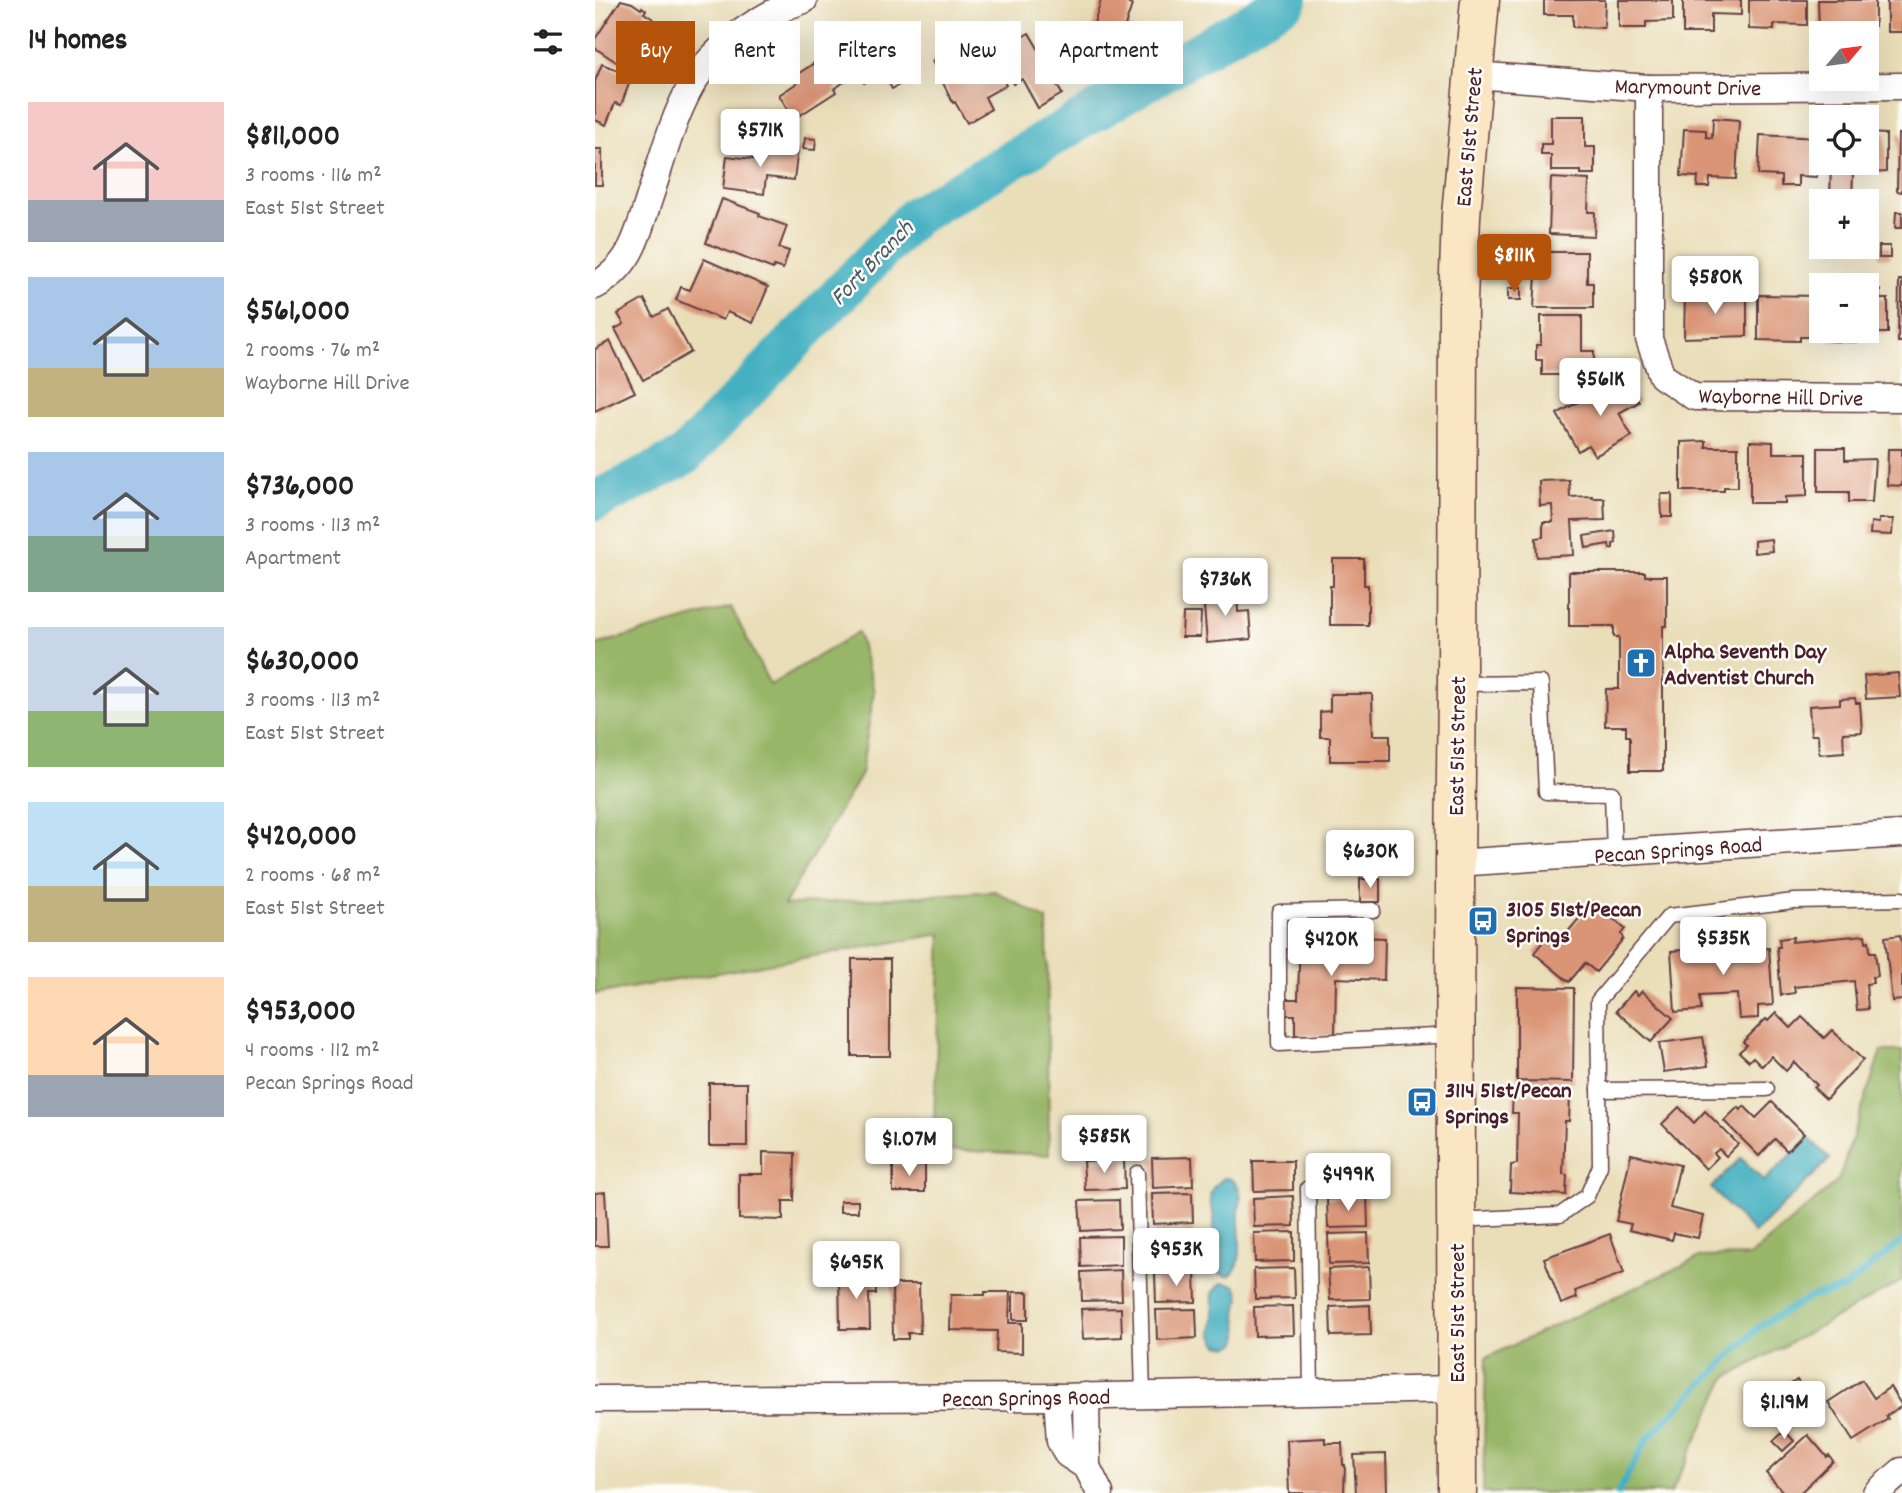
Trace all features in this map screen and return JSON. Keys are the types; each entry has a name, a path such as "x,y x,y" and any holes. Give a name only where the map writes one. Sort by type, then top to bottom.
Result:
{"main road":[{"name":"East 51st Street","path":"1457,1493 1455,863 1458,302 1461,216 1480,0"}],"street":[{"path":"595,286 622,265 634,246 673,124 692,85 715,55 753,24 804,0"},
{"name":"Marymount Drive","path":"1474,75 1649,88 1902,86"},
{"name":"Wayborne Hill Drive","path":"1649,88 1649,339 1662,376 1694,397 1902,398"},
{"name":"Pecan Springs Road","path":"1455,863 1902,834"},
{"name":"Pecan Springs Road","path":"595,1399 1057,1397 1456,1390"},
{"path":"1086,1396 1087,1467 1100,1493"},
{"path":"1057,1397 1060,1441 1067,1454 1087,1467"},
{"path":"1877,1493 1902,1471"}],"lane":[{"path":"1457,684 1541,683 1546,792 1612,793 1614,854"},
{"path":"1455,1220 1560,1215 1587,1196 1600,1166 1598,1001 1669,916 1794,901 1902,900"},
{"path":"1373,910 1279,912 1279,1044 1455,1035"},
{"path":"1599,1090 1767,1088"},
{"path":"1137,1173 1143,1396"},
{"path":"1308,1188 1311,1393"}],"green space":[{"path":"731,607 770,685 858,632 874,691 861,774 784,905 995,891 1047,920 1049,1155 933,1149 941,934 595,994 595,645"},
{"path":"1881,1051 1902,1051 1902,1281 1726,1378 1671,1493 1483,1493 1486,1358 1700,1257 1750,1256 1838,1181"}],"water":[{"path":"1809,1138 1830,1159 1754,1233 1711,1188 1741,1158 1764,1181"},
{"path":"1224,1178 1235,1183 1240,1195 1239,1258 1229,1276 1219,1273 1211,1261 1214,1225 1211,1194"},
{"path":"1222,1283 1237,1287 1240,1296 1238,1338 1235,1345 1228,1347 1219,1345 1212,1334 1212,1298 1214,1291"}],"building":[{"path":"621,0 641,9 642,7 646,10 644,13 656,21 616,21 616,62 595,48 595,39"},
{"path":"1101,0 1130,0 1129,4 1132,5 1127,21 1095,21"},
{"path":"1544,0 1605,0 1604,28 1573,27 1573,15 1544,15"},
{"path":"1619,0 1673,0 1673,21 1646,22 1646,28 1619,28"},
{"path":"1683,0 1741,0 1741,15 1711,14 1711,33 1683,33"},
{"path":"1749,0 1807,0 1807,25 1774,24 1774,30 1749,29"},
{"path":"1818,0 1875,0 1875,21 1819,21"},
{"path":"1887,0 1902,0 1902,32 1887,32"},
{"path":"1029,33 1035,43 1035,84 1057,84 1062,94 1038,108 1021,80 1021,38"},
{"path":"814,63 814,84 841,84 834,89 836,92 794,119 779,95 800,84 800,72"},
{"path":"602,64 616,70 616,84 629,84 621,105 615,103 606,125 595,120 595,81"},
{"path":"944,84 1006,85 985,97 991,109 967,123 955,102 953,103"},
{"path":"1551,116 1585,116 1585,147 1595,147 1595,174 1551,171 1551,155 1541,155 1541,144 1551,144"},
{"path":"1713,118 1739,120 1736,179 1710,178 1709,187 1697,187 1698,177 1681,176 1684,129 1706,130 1706,137 1712,138"},
{"path":"1879,134 1886,134 1886,172 1879,172"},
{"path":"1898,134 1902,134 1902,192 1897,191"},
{"path":"1760,135 1809,137 1809,175 1817,177 1798,176 1798,186 1781,186 1781,176 1758,175"},
{"path":"805,138 816,139 815,150 803,149"},
{"path":"762,143 798,148 794,180 766,177 764,194 723,189 727,156 760,160"},
{"path":"595,149 602,149 602,185 595,185"},
{"path":"1831,175 1853,175 1852,189 1830,189"},
{"path":"1551,178 1589,180 1588,212 1595,212 1594,236 1549,234"},
{"path":"722,199 787,226 779,248 789,251 783,269 774,266 773,269 706,243"},
{"path":"1896,212 1902,212 1902,228 1895,228"},
{"path":"1879,246 1890,246 1890,258 1879,258"},
{"path":"1546,252 1587,252 1587,283 1593,283 1593,308 1534,308 1537,258 1546,259"},
{"path":"704,259 768,287 753,323 727,312 723,320 676,300 681,287 690,290"},
{"path":"1899,280 1902,280 1902,342 1898,342"},
{"path":"1508,288 1521,288 1521,300 1508,300"},
{"path":"1879,290 1880,299 1888,299 1888,333 1879,333"},
{"path":"1685,294 1747,295 1747,336 1684,338"},
{"path":"1758,295 1809,296 1809,337 1800,337 1800,341 1758,340"},
{"path":"644,299 654,317 668,309 691,352 643,380 615,329 624,324 618,314"},
{"path":"1541,316 1582,316 1582,351 1594,351 1594,375 1542,375 1542,360 1536,360 1536,345 1541,345"},
{"path":"610,341 635,392 595,411 595,349"},
{"path":"1624,376 1639,402 1619,413 1632,436 1595,456 1588,445 1578,451 1557,414"},
{"path":"1706,441 1706,447 1738,447 1738,487 1724,487 1724,491 1681,491 1681,442"},
{"path":"1750,441 1773,442 1773,453 1807,453 1807,496 1785,497 1785,503 1750,503"},
{"path":"1818,448 1845,448 1845,460 1875,459 1872,502 1849,502 1849,492 1818,492"},
{"path":"1888,449 1902,449 1902,486 1887,485"},
{"path":"1569,480 1570,497 1604,498 1605,520 1572,521 1574,555 1537,557 1536,538 1543,537 1543,522 1553,522 1552,505 1540,506 1539,481"},
{"path":"1661,494 1672,494 1672,517 1662,517"},
{"path":"1879,519 1893,519 1892,535 1870,534 1871,522 1879,523"},
{"path":"1615,531 1616,543 1613,548 1610,549 1609,544 1586,548 1584,536"},
{"path":"1771,539 1772,551 1754,553 1754,541"},
{"path":"1333,559 1364,559 1364,585 1368,585 1368,625 1330,625"},
{"name":"Alpha Seventh Day Adventist Church","path":"1569,572 1645,572 1645,576 1667,576 1667,626 1663,626 1663,771 1630,771 1630,736 1626,736 1626,726 1605,726 1606,689 1619,689 1619,637 1614,637 1614,626 1569,626"},
{"path":"1237,591 1238,612 1249,611 1251,639 1207,643 1203,594"},
{"path":"1183,613 1201,613 1200,637 1182,637"},
{"path":"1898,673 1900,697 1866,699 1864,676"},
{"path":"1330,694 1372,694 1373,735 1390,735 1390,761 1330,761 1330,737 1320,737 1320,712 1330,711"},
{"path":"1855,698 1856,703 1860,703 1862,732 1843,733 1844,752 1819,754 1818,735 1811,735 1809,706 1840,704 1840,699"},
{"path":"1360,879 1380,879 1380,902 1360,902"},
{"path":"1593,902 1625,929 1621,934 1623,939 1596,972 1585,963 1569,982 1534,953 1550,933 1560,941"},
{"path":"1300,935 1385,938 1384,980 1336,978 1335,1036 1295,1035 1295,1015 1285,1015 1285,999 1298,999"},
{"path":"1865,935 1866,942 1869,941 1870,952 1875,952 1878,976 1872,977 1873,983 1866,984 1868,1009 1857,1010 1854,981 1794,987 1795,993 1781,995 1777,947 1780,947 1779,939 1793,937 1792,942"},
{"path":"1900,935 1902,1000 1892,1001 1885,937"},
{"path":"1737,941 1738,950 1769,948 1773,1005 1758,1006 1758,1018 1739,1019 1737,994 1700,996 1701,1010 1675,1012 1671,951 1718,947 1718,942"},
{"path":"852,959 890,959 890,1056 852,1056"},
{"path":"1517,987 1574,988 1573,1082 1517,1081"},
{"path":"1634,991 1638,995 1642,991 1673,1018 1651,1042 1616,1011"},
{"path":"1776,1013 1791,1028 1802,1017 1824,1038 1832,1030 1863,1060 1826,1099 1814,1088 1817,1085 1794,1062 1786,1071 1771,1056 1762,1066 1753,1057 1749,1061 1739,1052 1747,1045 1743,1042"},
{"path":"1703,1037 1708,1066 1664,1072 1659,1043"},
{"path":"709,1083 747,1083 747,1146 709,1146"},
{"path":"1513,1092 1570,1095 1569,1121 1565,1121 1563,1174 1567,1175 1566,1195 1510,1192 1511,1165 1517,1164 1518,1113 1512,1113"},
{"path":"1772,1102 1804,1134 1787,1151 1775,1139 1759,1156 1724,1121 1738,1107 1741,1110 1744,1106 1756,1118"},
{"path":"1679,1107 1694,1123 1705,1111 1738,1144 1726,1156 1719,1149 1714,1153 1718,1157 1706,1169 1662,1124"},
{"path":"763,1152 795,1153 794,1201 783,1201 783,1220 739,1219 739,1174 763,1174"},
{"path":"1631,1154 1680,1165 1670,1208 1703,1216 1698,1238 1674,1233 1672,1240 1629,1230 1631,1224 1616,1221"},
{"path":"1192,1157 1193,1186 1153,1188 1152,1158"},
{"path":"1124,1159 1125,1189 1085,1190 1083,1161"},
{"path":"1367,1160 1368,1190 1328,1191 1327,1162"},
{"path":"1253,1161 1293,1161 1293,1190 1254,1191"},
{"path":"893,1165 925,1165 925,1192 893,1192"},
{"path":"605,1192 608,1246 595,1246 595,1193"},
{"path":"1192,1193 1193,1222 1153,1224 1152,1194"},
{"path":"1293,1196 1294,1226 1254,1227 1253,1198"},
{"path":"1367,1197 1368,1227 1328,1228 1327,1199"},
{"path":"1119,1200 1120,1229 1081,1231 1079,1201"},
{"path":"840,1201 858,1201 858,1212 840,1212"},
{"path":"1193,1230 1194,1259 1154,1261 1153,1231"},
{"path":"1294,1232 1294,1261 1255,1262 1254,1233"},
{"path":"1368,1233 1369,1263 1329,1264 1328,1234"},
{"path":"1610,1234 1624,1273 1575,1291 1577,1298 1561,1304 1544,1258"},
{"path":"1121,1236 1121,1265 1081,1267 1080,1237"},
{"path":"1369,1267 1370,1299 1330,1300 1328,1269"},
{"path":"1294,1268 1295,1298 1255,1299 1254,1269"},
{"path":"1121,1270 1122,1300 1082,1301 1081,1272"},
{"path":"1195,1272 1196,1302 1156,1303 1155,1274"},
{"path":"839,1275 875,1275 876,1294 869,1294 870,1329 840,1329"},
{"path":"892,1284 919,1284 920,1333 908,1333 908,1339 893,1339"},
{"path":"985,1292 1010,1292 1009,1323 1022,1323 1022,1353 996,1352 997,1331 950,1330 951,1295 985,1295"},
{"path":"1013,1292 1028,1292 1028,1320 1013,1320"},
{"path":"1370,1305 1371,1335 1331,1336 1330,1307"},
{"path":"1293,1306 1294,1335 1255,1336 1254,1307"},
{"path":"1121,1308 1122,1337 1083,1339 1081,1309"},
{"path":"1196,1309 1197,1338 1157,1340 1156,1310"},
{"path":"1797,1380 1810,1400 1790,1414 1777,1394"},
{"path":"1862,1380 1874,1398 1890,1387 1902,1406 1886,1416 1888,1419 1853,1441 1828,1402"},
{"path":"1785,1431 1794,1441 1783,1451 1773,1441"},
{"path":"1808,1435 1833,1461 1800,1493 1784,1493 1766,1473"},
{"path":"1325,1438 1325,1443 1342,1443 1345,1465 1344,1493 1289,1493 1287,1440"},
{"path":"1386,1454 1387,1493 1356,1493 1354,1455"}],"waterway":[{"name":"Fort Branch","path":"595,501 683,457 915,216 1288,0"},
{"path":"1618,1493 1647,1439 1760,1326 1810,1297 1843,1289 1902,1241"}],"place":[{"name":"Alpha Seventh Day Adventist Church","path":"1641,663"},
{"name":"3105 51st/Pecan Springs","path":"1483,921"},
{"name":"3114 51st/Pecan Springs","path":"1422,1102"}]}
